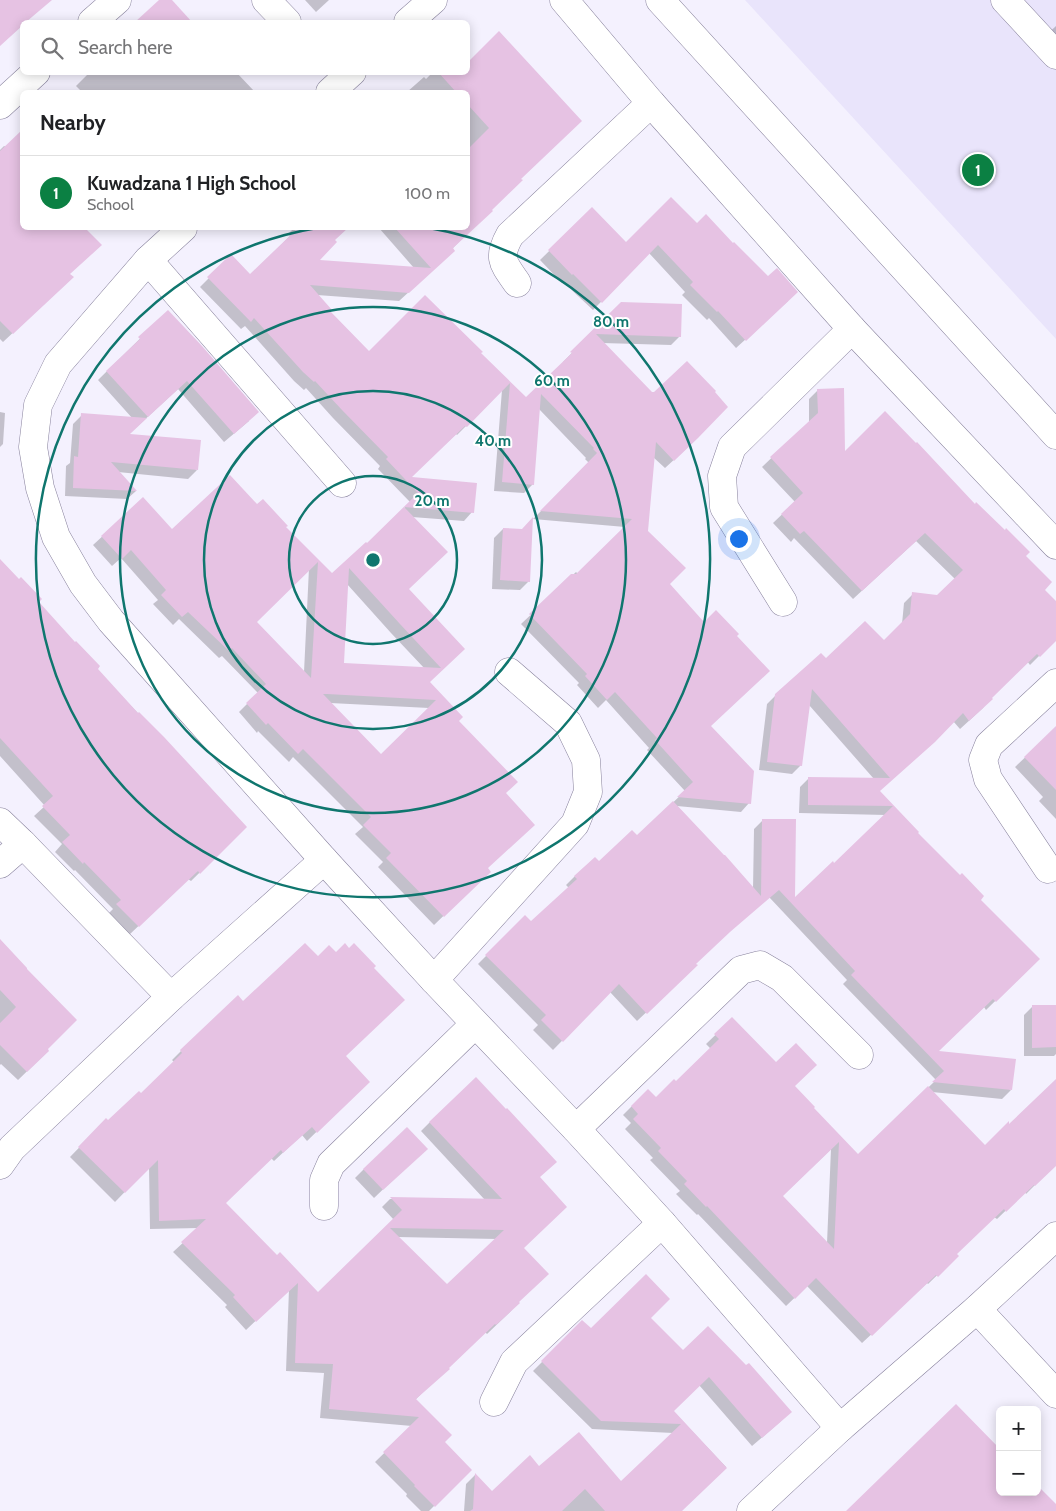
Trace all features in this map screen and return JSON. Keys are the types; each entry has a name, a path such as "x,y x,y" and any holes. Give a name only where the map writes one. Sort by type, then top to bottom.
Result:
{"street":[{"path":"94,20 117,0"},
{"path":"266,0 285,20"},
{"path":"410,20 433,0"},
{"path":"564,0 651,103 852,329 1056,545"},
{"path":"660,0 1056,434"},
{"path":"1005,0 1056,55"},
{"path":"0,105 33,75"},
{"path":"517,283 503,263 505,244 510,235 651,103"},
{"path":"181,230 148,260 58,364 38,405 33,447 40,488 56,537 83,584 105,614 324,860 475,1024 662,1222 840,1428"},
{"path":"148,260 342,483"},
{"path":"783,602 724,507 722,476 732,446 852,329"},
{"path":"434,980 575,824 588,792 586,760 568,723 509,672"},
{"path":"1048,869 988,779 983,760 989,744 1056,684"},
{"path":"0,822 171,997"},
{"path":"0,864 23,844"},
{"path":"0,1165 12,1148 171,997 324,860"},
{"path":"576,1129 741,970 760,966 782,978 859,1055"},
{"path":"324,1206 324,1180 331,1164 475,1024"},
{"path":"494,1402 514,1362 662,1222"},
{"path":"751,1511 840,1428 977,1309 1056,1236"},
{"path":"977,1309 1056,1394"}],"shaded area":[{"path":"745,0 1056,0 1056,339"}],"building":[{"path":"0,0 52,0 28,20 20,20 20,28 0,46"},
{"path":"159,0 172,0 190,20 137,20"},
{"path":"499,31 582,121 521,179 523,180 493,211 453,248 455,251 409,293 310,285 332,310 330,311 369,351 425,295 526,397 621,302 682,304 681,337 596,334 652,392 687,361 716,391 728,407 674,461 656,442 648,531 686,568 670,584 704,622 716,610 739,634 737,636 770,671 711,726 754,771 751,804 677,797 693,782 655,740 657,738 615,692 607,700 585,676 587,674 529,614 571,574 576,574 632,519 540,511 597,453 541,394 534,485 502,482 510,383 467,427 465,426 412,477 477,483 474,513 404,507 448,552 409,589 465,649 430,682 463,717 459,721 518,782 506,793 535,825 488,868 491,872 444,917 386,858 391,853 363,825 371,817 303,749 298,754 268,723 266,725 246,703 266,684 232,648 229,651 188,612 182,617 161,595 166,590 131,550 122,559 101,536 143,497 172,529 230,475 257,504 263,499 288,526 286,527 332,573 367,543 418,493 386,459 388,457 315,381 303,372 254,318 251,322 207,277 231,254 250,274 296,230 346,230 335,240 337,242 320,260 431,268 397,230 470,230 470,147 489,128 470,107 470,90 454,90 441,75 470,75 470,60","holes":["318,562 311,678 257,622","349,568 441,668 344,663","323,694 436,700 381,754"]},
{"path":"20,132 20,230 87,230 102,245 70,274 74,277 13,334 0,321 0,151"},
{"path":"671,197 697,223 706,214 768,276 777,268 798,292 746,341 690,285 693,282 658,245 602,303 548,250 592,207 626,242"},
{"path":"168,310 259,412 234,434 187,381 148,417 106,371 140,339 138,337"},
{"path":"844,388 845,451 885,411 975,504 976,502 1005,530 1006,528 1030,552 1026,556 1052,582 1045,590 1056,601 1056,641 1040,657 1037,654 969,721 963,713 935,742 880,791 918,833 984,896 981,900 1040,959 996,1002 993,999 939,1051 1016,1059 1012,1090 932,1082 944,1071 851,975 855,971 779,890 730,932 647,1014 619,984 563,1042 541,1020 546,1015 485,955 525,915 531,921 577,879 574,876 595,857 599,861 632,830 637,835 673,801 761,896 762,819 796,819 795,897 833,861 834,863 893,806 808,805 808,777 890,778 812,689 802,766 767,762 775,694 821,653 826,658 865,621 884,640 910,614 912,592 937,595 963,570 925,533 862,591 804,531 800,534 781,514 803,493 770,457 818,413 817,389"},
{"path":"81,413 147,418 130,434 201,440 198,470 111,462 137,491 73,488 74,456 78,457"},
{"path":"533,517 530,582 500,580 503,528 522,529"},
{"path":"0,559 42,599 39,602 75,642 100,666 98,669 247,827 200,874 198,871 139,927 116,904 121,900 62,842 70,835 42,806 53,796 0,738"},
{"path":"1056,726 1056,790 1024,757"},
{"path":"0,939 77,1020 27,1072 0,1045 0,1023 16,1007 0,990"},
{"path":"305,943 318,956 329,945 336,952 345,943 349,948 354,943 376,966 374,968 405,1000 346,1056 370,1082 317,1133 312,1127 283,1153 281,1150 226,1203 277,1255 280,1252 318,1292 402,1210 390,1197 502,1199 429,1122 476,1077 557,1162 540,1177 567,1207 524,1248 549,1274 416,1399 452,1435 445,1442 472,1470 435,1507 383,1452 419,1417 329,1409 333,1364 295,1363 298,1283 256,1322 233,1297 235,1295 181,1242 206,1219 159,1221 158,1160 125,1193 78,1147 106,1118 108,1120 139,1091 141,1093 182,1053 180,1050 238,995 243,1001","holes":["390,1228 504,1230 447,1284"]},
{"path":"1032,1005 1056,1005 1056,1047 1032,1048"},
{"path":"732,1017 776,1062 796,1043 817,1065 795,1086 858,1154 928,1086 985,1145 1056,1079 1056,1166 1006,1212 1004,1209 957,1254 959,1256 938,1277 936,1275 872,1336 816,1278 795,1299 684,1184 687,1181 658,1151 661,1148 633,1119 638,1114 631,1106 648,1089 656,1097 674,1079 676,1081 719,1039 714,1034","holes":["839,1142 834,1249 783,1196"]},
{"path":"407,1127 428,1149 383,1190 363,1169"},
{"path":"646,1274 670,1299 651,1318 683,1350 708,1326 746,1365 749,1363 792,1412 762,1438 709,1377 674,1411 727,1468 682,1511 605,1511 585,1489 562,1511 470,1511 473,1509 475,1473 492,1491 530,1455 539,1466 579,1432 621,1481 681,1424 601,1421 541,1361 582,1320 591,1328"},
{"path":"956,1404 996,1445 996,1496 1041,1496 1041,1489 1056,1504 1056,1511 846,1511"}],"place":[{"name":"Kuwadzana 1 High School","path":"978,170"}]}
